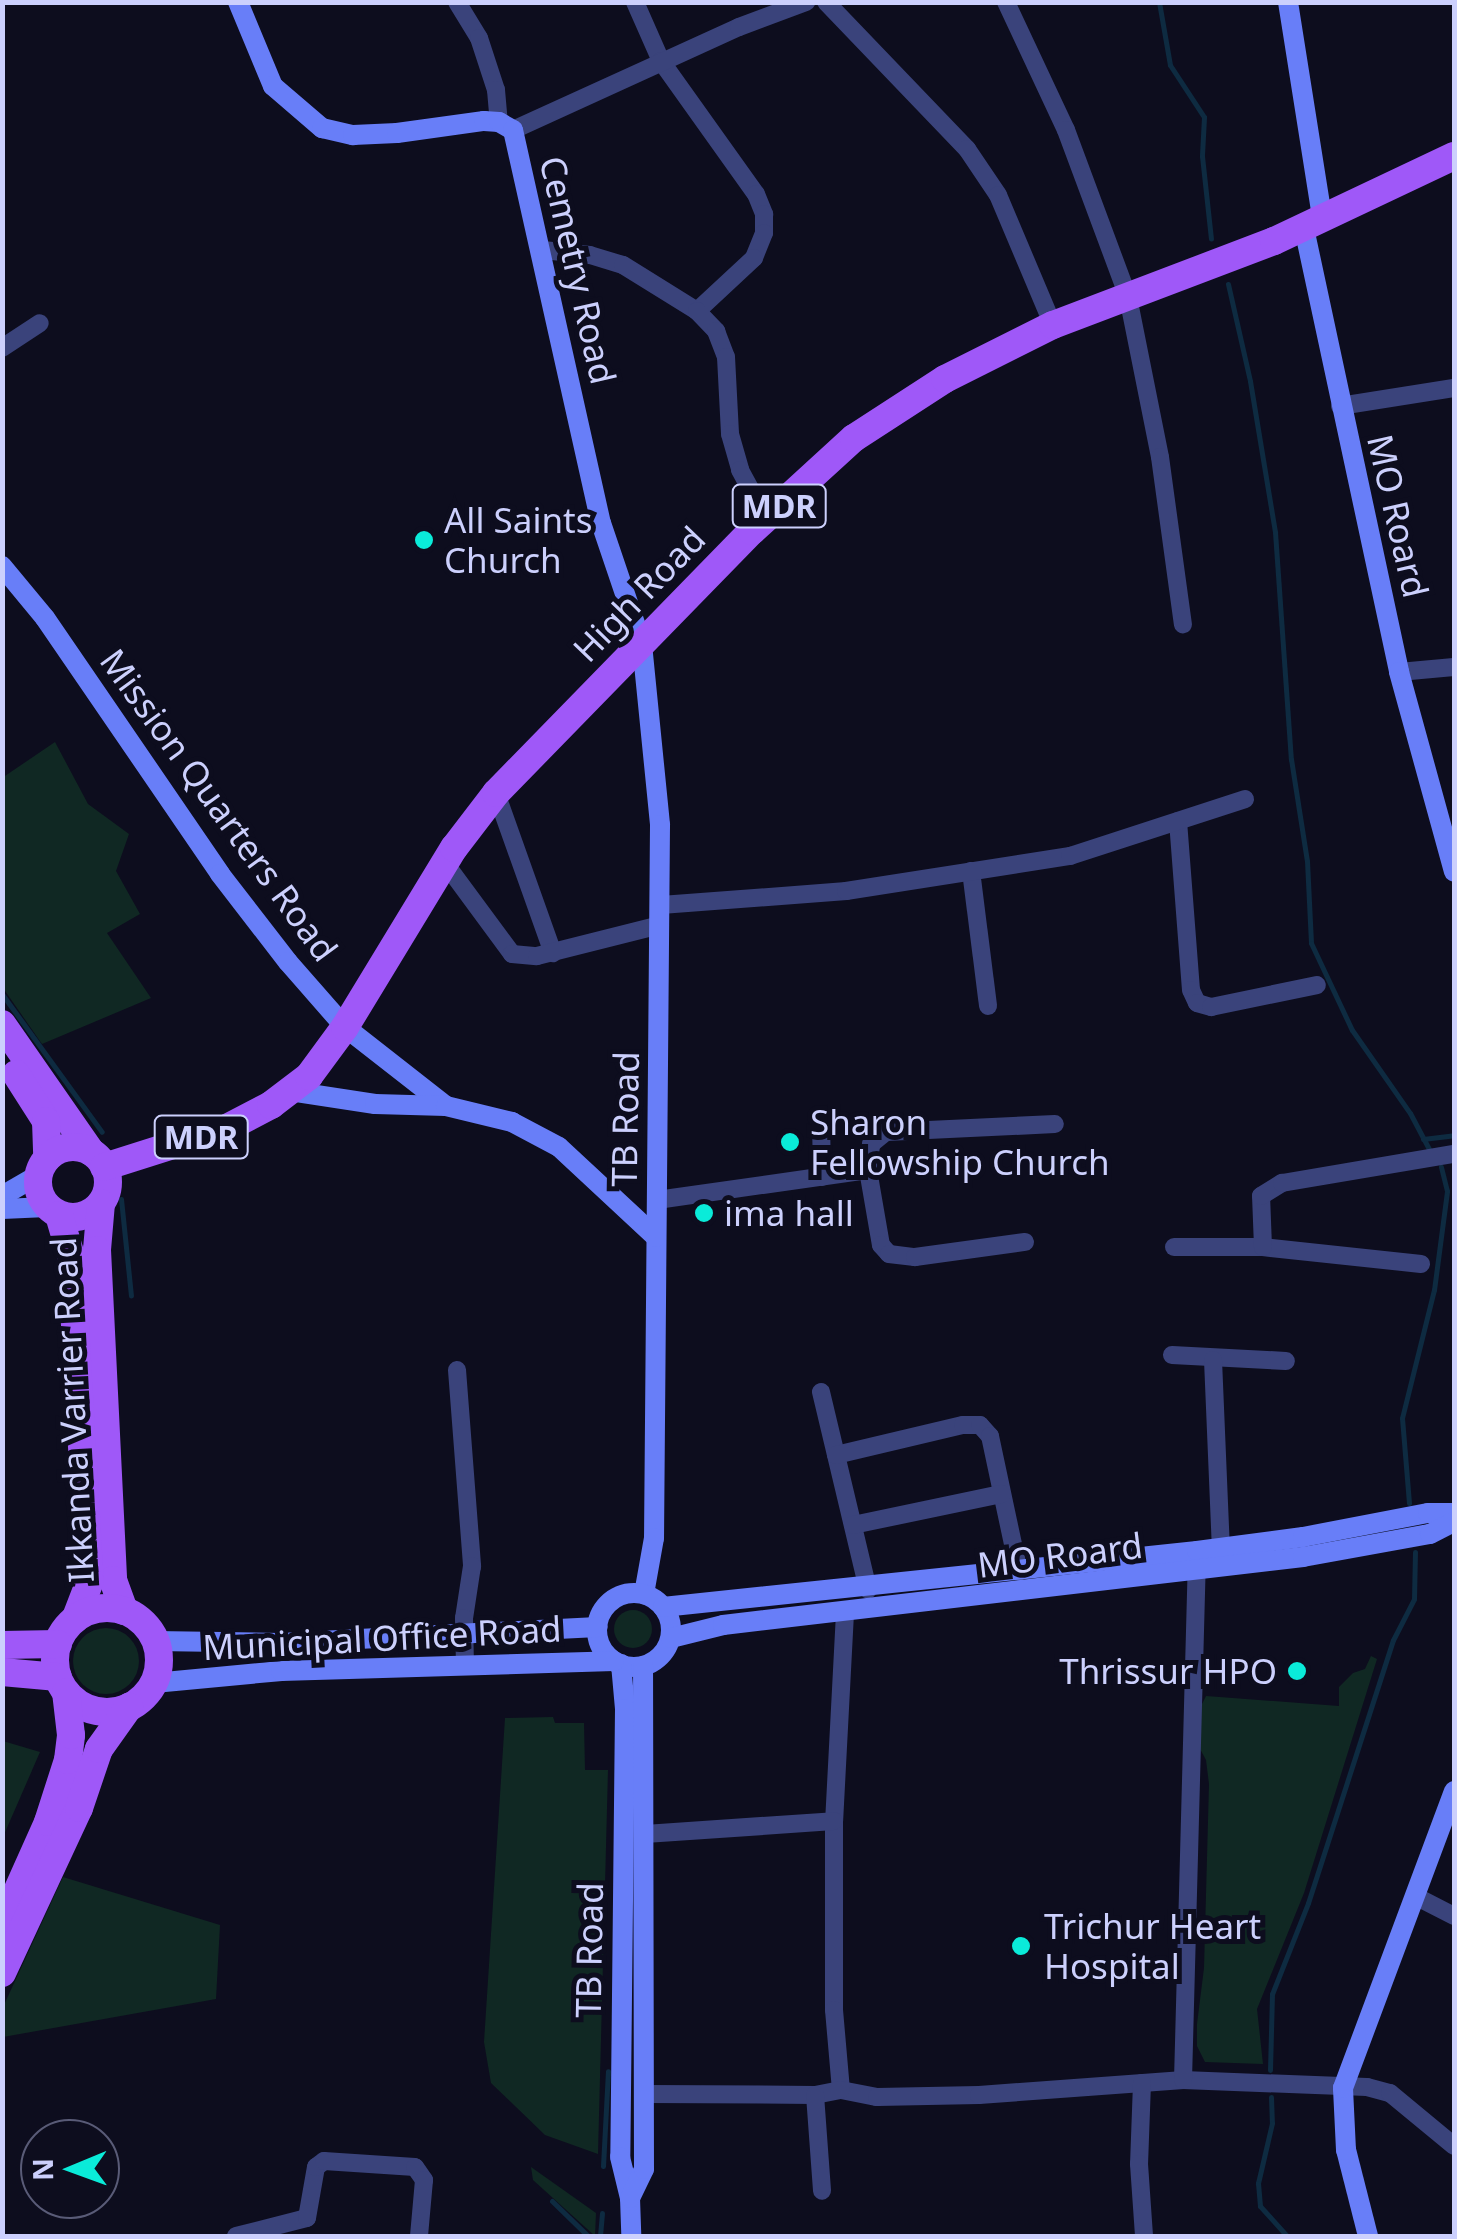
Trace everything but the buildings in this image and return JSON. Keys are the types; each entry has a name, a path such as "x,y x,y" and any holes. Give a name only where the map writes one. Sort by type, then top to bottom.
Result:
{"main road":[{"name":"Cemetry Road","path":"238,2 273,86 322,128 354,135 506,126 543,250 602,523 642,644"},
{"name":"MO Roard","path":"1288,2 1313,222 1340,406 1399,672 1454,872"},
{"name":"High Road","path":"98,1160 227,1128 290,1092 309,1076 345,1027 446,863 496,794 766,518 854,438 945,378 1053,324 1313,222 1454,156"},
{"name":"Mission Quarters Road","path":"2,566 54,630 242,904 345,1027 446,1106"},
{"name":"TB Road","path":"642,644 660,825 661,915 654,1538 644,1594"},
{"path":"2,1024 98,1160 108,1186 101,1204 82,1216 2,1209"},
{"path":"2,1055 46,1121 40,1194 53,1211"},
{"path":"290,1092 375,1104 446,1106 512,1122 559,1147 656,1237"},
{"path":"2,1196 72,1147 98,1160"},
{"name":"Ikkanda Varrier Road","path":"101,1204 97,1250 113,1580 124,1611"},
{"name":"Ikkanda Varrier Road","path":"53,1211 71,1256 90,1581 76,1618"},
{"path":"663,1606 670,1638 661,1656 644,1666 617,1663 601,1646 598,1627 610,1602 620,1596 644,1594 663,1606 1019,1572 1197,1561 1221,1548 1335,1532 1428,1512 1454,1513"},
{"name":"MO Roard","path":"670,1638 722,1625 844,1613 1197,1561 1380,1545 1430,1534 1454,1522"},
{"path":"2,1925 64,1776 71,1736 58,1644 76,1618 108,1608 124,1611 147,1627 155,1641 158,1668 154,1683 129,1708 99,1749 79,1808 2,1973"},
{"path":"155,1641 280,1643 598,1627"},
{"path":"2,1645 58,1644"},
{"name":"TB Road","path":"617,1663 625,1728 620,2157 630,2198 632,2236"},
{"name":"Municipal Office Road","path":"154,1683 281,1671 617,1663"},
{"path":"630,2198 644,2169 644,1666"},
{"path":"2,1672 62,1685 95,1711 129,1708"},
{"path":"1368,2236 1346,2150 1343,2088 1454,1791"}],"street":[{"path":"457,2 480,38 506,126 806,2"},
{"path":"635,2 661,61 756,194 764,214 764,233 754,258 697,310"},
{"path":"826,2 967,149 998,195 1053,324"},
{"path":"1006,2 1066,130 1128,297 1160,457 1183,624"},
{"path":"543,250 590,255 622,265 697,310 716,331 726,357 730,434 740,470 766,518"},
{"path":"2,348 40,323"},
{"path":"1340,406 1454,388"},
{"path":"1399,672 1454,667"},
{"path":"496,794 553,953"},
{"path":"446,863 512,954 523,957 553,953 661,915 1070,856 1245,799"},
{"path":"1178,821 1192,990 1197,1003 1211,1007 1317,985"},
{"path":"972,872 988,1006"},
{"path":"820,1119 822,1177"},
{"path":"1025,1242 915,1257 888,1254 880,1245 868,1170 871,1144 886,1132 1055,1124"},
{"path":"1262,1247 1261,1196 1268,1188 1454,1154"},
{"path":"657,1200 868,1170"},
{"path":"1174,1247 1262,1247 1421,1264"},
{"path":"1172,1355 1286,1361"},
{"path":"1213,1360 1221,1548"},
{"path":"457,1370 472,1566 465,1666"},
{"path":"820,1392 868,1588"},
{"path":"836,1455 963,1425 980,1425 990,1436 1019,1572"},
{"path":"852,1525 1002,1494"},
{"path":"1183,2080 1197,1561"},
{"path":"841,2090 834,2010 834,1821 844,1613"},
{"path":"645,1834 834,1821"},
{"path":"1415,1896 1454,1916"},
{"path":"645,2094 815,2096 841,2090 877,2097 979,2095 1183,2080 1343,2088 1390,2093 1454,2146"},
{"path":"1142,2083 1139,2164 1144,2236"},
{"path":"815,2096 822,2191"},
{"path":"236,2236 307,2218 316,2167 324,2160 416,2167 424,2180 420,2236"}],"green space":[{"path":"55,742 88,804 129,834 116,871 140,914 107,933 151,998 42,1044 3,988 2,778"},
{"path":"633,1610 646,1616 652,1629 646,1642 633,1648 620,1642 614,1629 620,1616"},
{"path":"106,1628 119,1630 129,1638 137,1648 137,1674 129,1684 119,1692 106,1694 93,1692 83,1684 75,1674 73,1661 75,1648 83,1638 93,1630"},
{"path":"1371,1656 1377,1659 1304,1893 1257,2009 1263,2064 1205,2062 1197,2046 1197,2024 1204,1968 1209,1784 1206,1760 1199,1747 1200,1708 1206,1696 1339,1706 1339,1687 1353,1673 1365,1669"},
{"path":"553,1717 555,1723 584,1723 585,1770 608,1770 598,2154 545,2135 491,2083 484,2042 505,1718"},
{"path":"2,1741 40,1752 3,1837"},
{"path":"63,1877 220,1925 216,1999 3,2037 3,2007"},
{"path":"531,2167 596,2213 595,2236 533,2180"}],"waterway":[{"path":"1159,2 1170,65 1204,117 1202,156 1211,239"},
{"path":"1228,284 1250,381 1275,532 1291,759 1307,861 1311,943 1352,1030 1410,1113 1429,1149"},
{"path":"2,994 102,1132"},
{"path":"1423,1139 1454,1135"},
{"path":"1409,1503 1402,1418 1434,1290 1447,1191 1441,1167"},
{"path":"121,1199 131,1295"},
{"path":"1270,2070 1272,1994 1308,1903 1393,1640 1414,1599 1415,1552"},
{"path":"603,2166 608,2071"},
{"path":"1271,2097 1272,2123 1258,2183 1260,2206 1287,2236"},
{"path":"552,2201 588,2236"},
{"path":"600,2236 602,2213"}],"place":[{"name":"All Saints Church","path":"424,540"},
{"name":"Sharon Fellowship Church","path":"790,1142"},
{"name":"ima hall","path":"704,1213"},
{"name":"Thrissur HPO","path":"1297,1671"},
{"name":"Trichur Heart Hospital","path":"1021,1946"}]}
